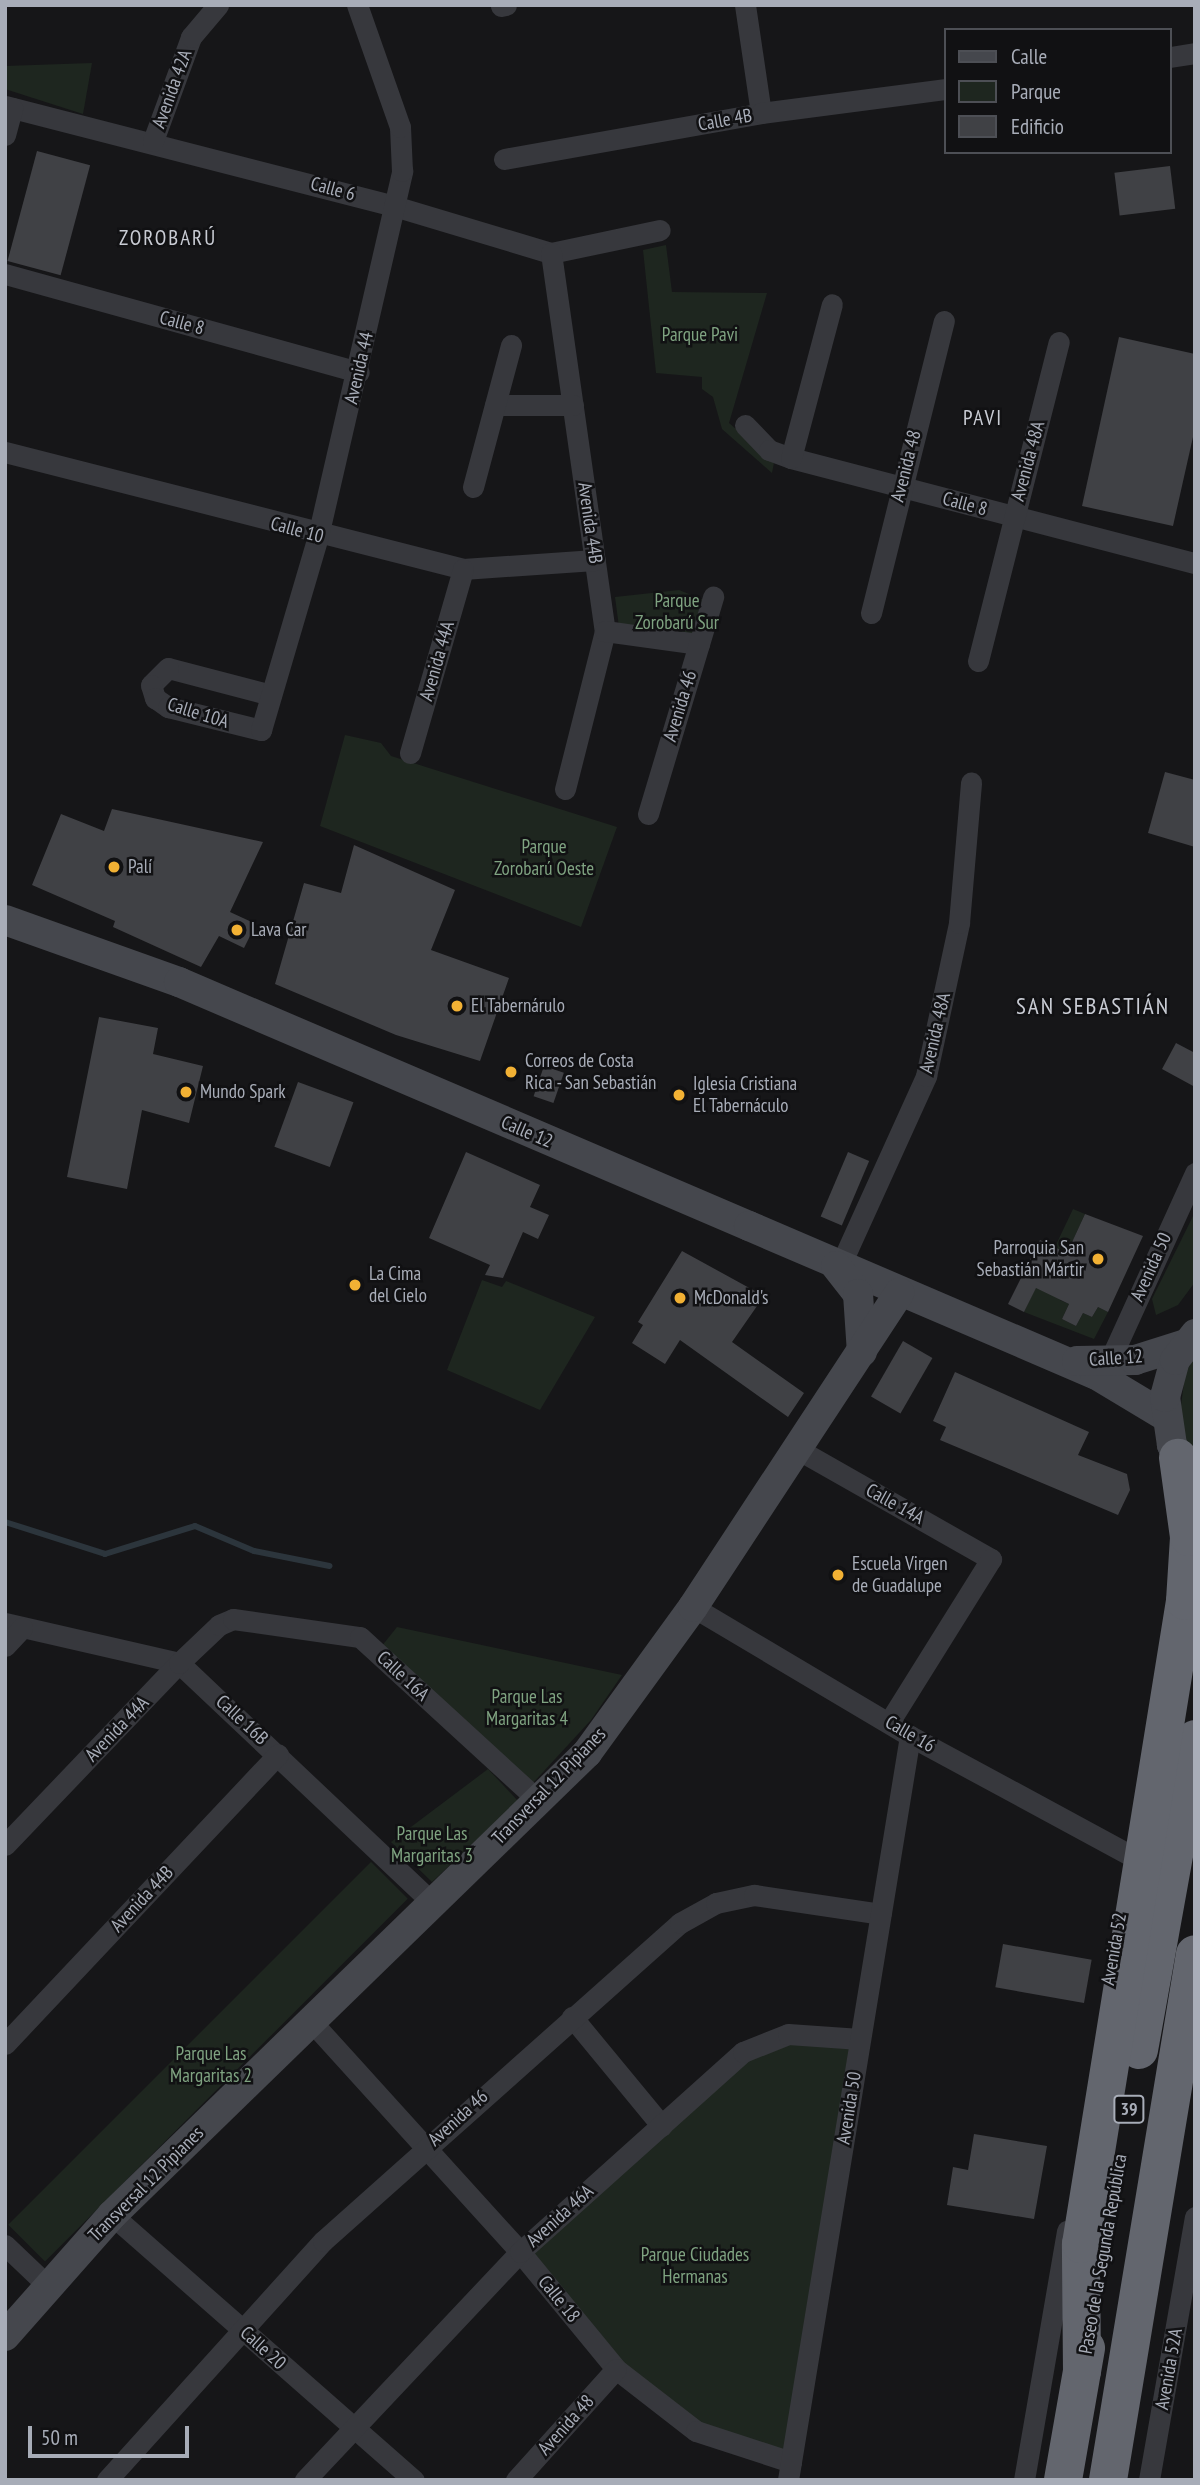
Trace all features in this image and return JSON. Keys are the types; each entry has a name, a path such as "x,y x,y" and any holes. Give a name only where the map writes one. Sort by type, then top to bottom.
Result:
{"highway":[{"path":"1082,2371 1081,2244 1185,1601 1189,1536 1187,1468"},
{"name":"Paseo de la Segunda República","path":"1063,2480 1195,1739"},
{"name":"39","path":"1108,2480 1148,2256 1195,1954"},
{"path":"1148,2256 1195,2044"}],"main road":[{"name":"Calle 12","path":"5,920 179,982 899,1293 1095,1374 1165,1416"},
{"path":"837,1265 858,1294 862,1352"},
{"name":"Transversal 12 Pipianes","path":"5,2336 47,2285 112,2215 432,1902 540,1802 597,1741 693,1607 799,1450 899,1293"},
{"name":"Calle 12","path":"1045,1354 1109,1362 1190,1339"},
{"path":"1187,1468 1165,1416 1168,1378 1190,1339"}],"street":[{"name":"Avenida 42A","path":"153,141 191,37 218,5"},
{"name":"Avenida 44","path":"261,730 318,536 359,372 402,171 400,127 357,5"},
{"path":"745,5 761,113"},
{"path":"1172,57 1195,53"},
{"name":"Calle 4B","path":"504,159 761,113 944,89"},
{"name":"Calle 6","path":"8,107 153,141 394,206 551,253 660,230"},
{"path":"5,135 8,107"},
{"name":"Avenida 44B","path":"551,253 605,631 565,789"},
{"name":"Calle 8","path":"5,274 359,372"},
{"path":"791,458 832,304"},
{"name":"Avenida 48","path":"871,613 944,321"},
{"name":"Avenida 48A","path":"978,661 1059,342"},
{"path":"473,488 511,345"},
{"path":"495,405 573,405"},
{"name":"Calle 8","path":"745,425 769,450 791,458 1195,563"},
{"name":"Calle 10","path":"5,452 318,536 463,569 595,560"},
{"name":"Avenida 44A","path":"410,753 463,569"},
{"name":"Avenida 46","path":"648,814 713,597"},
{"path":"605,631 699,644"},
{"name":"Calle 10A","path":"261,730 167,706 155,698 150,685 168,668 271,695"},
{"name":"Avenida 48A","path":"837,1265 926,1076 960,923 971,783"},
{"name":"Avenida 50","path":"1109,1362 1195,1173"},
{"name":"Avenida 52","path":"1024,2480 1175,1599 1177,1544 1165,1416"},
{"name":"Calle 14A","path":"799,1450 991,1559 889,1722"},
{"name":"Calle 16","path":"693,1607 910,1736 1130,1855"},
{"name":"Avenida 44A","path":"5,1845 179,1663 219,1625 233,1619"},
{"name":"Calle 16A","path":"233,1619 360,1637 540,1802"},
{"path":"5,1646 14,1625 179,1663"},
{"name":"Calle 16B","path":"179,1663 432,1902"},
{"name":"Avenida 50","path":"789,2471 910,1736"},
{"name":"Avenida 44B","path":"5,2044 278,1754"},
{"name":"Avenida 46","path":"107,2480 323,2241 426,2146 680,1923 716,1903 765,1895 881,1914"},
{"path":"572,2017 662,2126"},
{"name":"Calle 18","path":"310,2020 520,2252 616,2370 696,2431 789,2471"},
{"name":"Avenida 46A","path":"304,2480 520,2252 743,2052 788,2034 860,2039"},
{"name":"Calle 20","path":"112,2215 352,2429 414,2480"},
{"name":"Avenida 52A","path":"1149,2480 1195,2217"},
{"path":"5,2245 47,2285"},
{"name":"Avenida 48","path":"516,2480 616,2370"}],"green space":[{"path":"92,63 83,114 5,89 5,66"},
{"name":"Parque Pavi","path":"666,245 672,292 767,293 729,423 750,441 777,447 772,473 722,429 713,397 702,389 702,377 656,373 643,250"},
{"name":"Parque Zorobarú Sur","path":"679,590 704,600 693,634 619,627 615,597"},
{"name":"Parque Zorobarú Oeste","path":"345,735 381,743 391,756 617,827 581,927 320,826"},
{"path":"1073,1209 1085,1214 1054,1282 1060,1300 1069,1304 1062,1319 1076,1326 1083,1313 1092,1317 1098,1307 1108,1312 1094,1339 1024,1312"},
{"path":"1195,1212 1195,1282 1178,1305 1156,1315 1152,1299"},
{"path":"482,1280 502,1287 506,1281 595,1317 540,1410 447,1370"},
{"path":"1195,1354 1195,1456 1181,1431 1180,1413 1185,1375"},
{"name":"Parque Las Margaritas 4","path":"397,1627 622,1675 591,1720 532,1784 381,1647"},
{"name":"Parque Las Margaritas 3","path":"488,1769 518,1801 432,1882 391,1842"},
{"name":"Parque Las Margaritas 2","path":"371,1862 408,1899 45,2262 8,2225"},
{"name":"Parque Ciudades Hermanas","path":"788,2034 860,2039 791,2462 738,2448 616,2369 520,2252 710,2078"}],"building":[{"path":"37,151 90,165 61,275 7,261"},
{"path":"1170,166 1175,209 1120,216 1114,173"},
{"path":"1119,337 1195,354 1195,428 1173,526 1082,506"},
{"path":"1165,772 1195,780 1195,847 1148,833"},
{"path":"112,809 263,842 230,912 256,924 244,948 219,936 201,967 113,927 115,921 32,885 61,814 104,831"},
{"path":"354,845 455,890 431,950 509,978 480,1061 396,1035 275,984 304,883 341,893"},
{"path":"99,1017 158,1028 153,1054 203,1066 189,1123 142,1110 127,1189 67,1177"},
{"path":"1176,1043 1195,1053 1195,1087 1162,1069"},
{"path":"544,1066 564,1073 553,1103 534,1096"},
{"path":"298,1082 353,1102 330,1167 274,1147"},
{"path":"466,1152 540,1185 530,1207 549,1215 538,1239 523,1232 503,1278 485,1275 490,1265 429,1238"},
{"path":"848,1152 869,1161 842,1225 821,1216"},
{"name":"Parroquia San Sebastián Mártir","path":"1085,1214 1143,1236 1108,1312 1098,1307 1092,1317 1083,1313 1076,1326 1062,1319 1069,1304 1036,1288 1024,1312 1008,1304 1040,1240 1067,1253"},
{"path":"682,1251 764,1296 732,1342 804,1393 788,1417 680,1340 665,1364 632,1343 643,1325 638,1322"},
{"path":"903,1341 932,1358 900,1413 871,1396"},
{"path":"955,1372 1089,1432 1078,1455 1127,1474 1130,1490 1118,1515 940,1440 946,1427 933,1421"},
{"path":"1003,1944 1092,1960 1084,2003 995,1987"},
{"path":"974,2134 1047,2146 1034,2219 947,2205 953,2167 968,2170"}],"waterway":[{"path":"5,1522 105,1554 195,1526 254,1551 330,1566"}],"place":[{"name":"Palí","path":"114,867"},
{"name":"Lava Car","path":"237,930"},
{"name":"El Tabernárulo","path":"457,1006"},
{"name":"Correos de Costa Rica - San Sebastián","path":"511,1072"},
{"name":"Mundo Spark","path":"186,1092"},
{"name":"Iglesia Cristiana El Tabernáculo","path":"679,1095"},
{"name":"Parroquia San Sebastián Mártir","path":"1098,1259"},
{"name":"La Cima del Cielo","path":"355,1285"},
{"name":"McDonald's","path":"680,1298"},
{"name":"Escuela Virgen de Guadalupe","path":"838,1575"}],"district":[{"name":"ZOROBARÚ","path":"168,238"},
{"name":"PAVI","path":"983,418"},
{"name":"SAN SEBASTIÁN","path":"1093,1006"}]}
